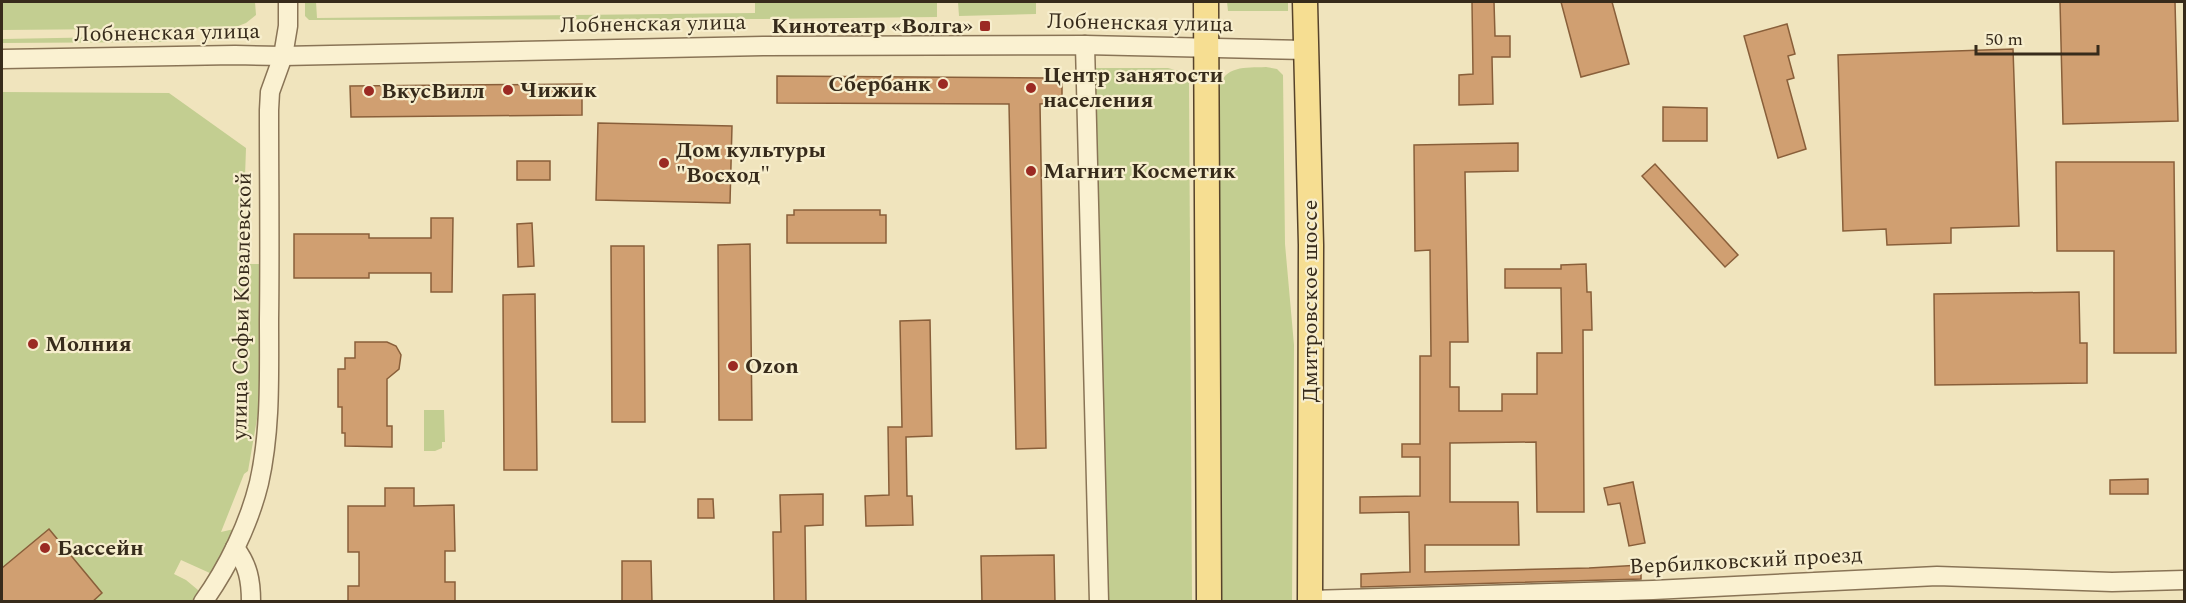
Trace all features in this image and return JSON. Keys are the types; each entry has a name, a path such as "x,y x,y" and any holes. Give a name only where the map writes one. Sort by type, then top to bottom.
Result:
{"main road":[{"path":"1206,2 1209,602"},
{"name":"Дмитровское шоссе","path":"1305,2 1311,245 1310,601"}],"street":[{"name":"улица Софьи Ковалевской","path":"203,602 235,548 259,483 267,429 269,110 270,92 283,56 288,26 288,2"},
{"name":"Лобненская улица","path":"2,60 763,46 1085,45 1306,50"},
{"path":"1085,45 1099,602"},
{"path":"235,548 245,561 249,572 251,602"},
{"name":"Вербилковский проезд","path":"1310,601 1653,590 1937,576 2112,582 2184,580"}],"green space":[{"path":"2,2 255,2 256,15 246,23 233,28 2,30"},
{"path":"305,2 316,2 317,18 755,13 755,2 937,2 937,17 309,20 305,16"},
{"path":"958,2 1036,2 1036,14 959,16"},
{"path":"1227,2 1288,2 1288,11 1228,11"},
{"path":"167,36 167,42 2,43 2,39"},
{"path":"1266,67 1277,69 1283,75 1285,244 1294,345 1292,601 1222,601 1219,89 1226,76 1236,69"},
{"path":"1096,68 1168,68 1182,72 1189,81 1192,601 1105,601 1094,70"},
{"path":"2,92 169,93 246,148 242,264 259,264 263,313 265,406 259,407 248,471 244,474 221,532 234,529 212,574 181,560 174,574 198,590 197,601 2,601"},
{"path":"424,410 444,410 445,442 442,442 442,448 435,451 424,451"}],"building":[{"path":"1472,2 1494,2 1495,36 1510,36 1510,57 1492,57 1493,104 1459,105 1459,75 1473,74"},
{"path":"1561,2 1612,2 1629,64 1581,77"},
{"path":"2060,2 2175,2 2178,121 2063,124"},
{"path":"1787,24 1795,54 1788,56 1794,78 1787,80 1806,149 1778,158 1744,36"},
{"path":"2013,49 2019,226 1951,228 1951,243 1887,245 1886,229 1843,231 1838,55"},
{"path":"777,76 1048,78 1048,82 1062,82 1062,102 1040,104 1046,448 1016,449 1009,104 777,103"},
{"path":"582,84 582,115 351,117 350,86"},
{"path":"1663,107 1707,108 1707,141 1663,141"},
{"name":"Дом культуры \"Восход\"","path":"598,123 732,126 730,203 596,200"},
{"path":"1518,143 1518,171 1465,172 1468,342 1450,342 1450,387 1459,387 1459,411 1502,411 1502,394 1537,394 1537,353 1562,353 1561,288 1505,288 1505,269 1561,269 1561,265 1586,264 1587,292 1591,292 1592,330 1583,330 1584,512 1537,512 1536,442 1450,443 1450,502 1518,502 1519,545 1425,545 1425,572 1641,565 1641,579 1361,587 1361,574 1410,572 1409,512 1360,513 1360,497 1420,496 1420,457 1402,457 1402,444 1420,444 1420,356 1431,356 1430,250 1415,251 1414,145"},
{"path":"517,161 550,161 550,180 517,180"},
{"path":"2056,162 2174,162 2176,353 2114,353 2114,251 2057,251"},
{"path":"1655,164 1738,255 1725,267 1642,176"},
{"path":"794,210 880,210 880,215 886,215 886,243 787,243 787,215 794,215"},
{"path":"431,218 453,218 452,292 431,292 431,273 369,273 369,278 294,278 294,234 369,234 369,238 431,238"},
{"path":"532,223 534,266 518,267 517,224"},
{"path":"750,244 752,420 719,420 718,245"},
{"path":"611,246 644,246 645,422 612,422"},
{"path":"2079,292 2080,343 2087,343 2087,383 1935,385 1934,294"},
{"path":"535,294 537,470 504,470 503,295"},
{"path":"930,320 932,436 906,437 907,496 912,496 913,525 866,526 865,496 889,495 888,427 902,427 900,321"},
{"path":"355,342 387,342 396,346 401,355 399,369 387,379 387,426 392,426 392,447 345,446 345,433 342,433 342,407 338,407 338,369 345,369 345,358 355,358"},
{"path":"2148,479 2148,494 2110,494 2110,480"},
{"path":"1633,482 1645,543 1629,546 1620,503 1608,505 1604,488"},
{"path":"385,488 414,488 414,506 454,505 455,551 445,551 445,582 455,582 455,602 348,602 348,586 359,586 359,552 348,552 348,506 385,506"},
{"path":"823,494 823,525 805,526 806,602 774,602 773,532 781,532 780,495"},
{"path":"698,499 713,499 714,518 698,518"},
{"name":"Бассейн","path":"49,529 102,593 92,602 2,602 2,568"},
{"path":"1054,555 1055,602 982,602 981,556"},
{"path":"622,561 651,561 652,602 622,602"}],"place":[{"name":"Кинотеатр «Волга»","path":"985,26"},
{"name":"Сбербанк","path":"943,84"},
{"name":"Центр занятости населения","path":"1031,88"},
{"name":"Чижик","path":"508,90"},
{"name":"ВкусВилл","path":"369,91"},
{"name":"Дом культуры \"Восход\"","path":"664,163"},
{"name":"Магнит Косметик","path":"1031,171"},
{"name":"Молния","path":"33,344"},
{"name":"Ozon","path":"733,366"},
{"name":"Бассейн","path":"45,548"}]}
